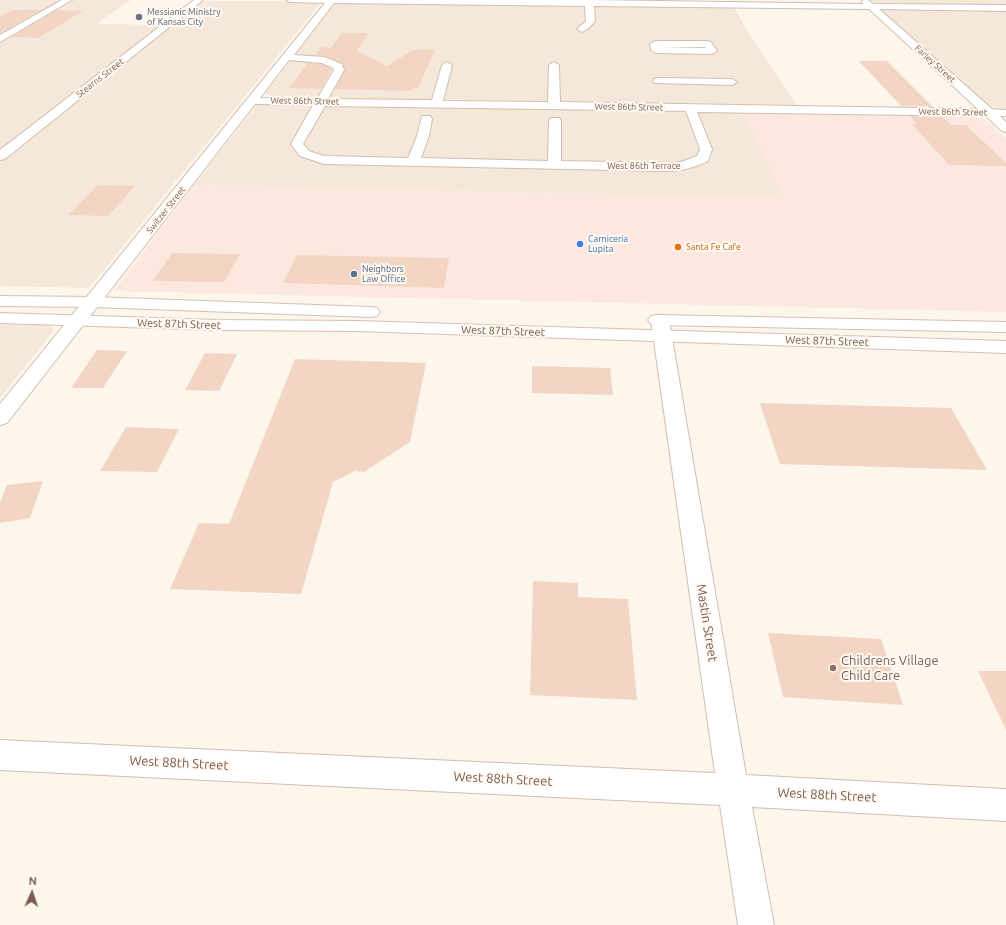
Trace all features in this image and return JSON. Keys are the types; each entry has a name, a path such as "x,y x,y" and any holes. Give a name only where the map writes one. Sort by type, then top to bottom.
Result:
{"street":[{"path":"0,39 68,0"},
{"name":"Stearns Street","path":"0,156 199,0"},
{"path":"290,0 589,3 867,3 1006,8"},
{"name":"Switzer Street","path":"0,418 332,0"},
{"path":"582,29 589,25 591,21 589,3"},
{"name":"Farley Street","path":"867,3 1006,128"},
{"path":"655,44 708,44 712,51 685,51 656,50 655,44"},
{"path":"685,51 706,108"},
{"path":"286,57 324,60 338,66 339,70 321,102"},
{"path":"437,103 447,65"},
{"path":"554,65 554,105"},
{"path":"658,81 732,82"},
{"name":"West 86th Street","path":"253,101 1006,113"},
{"name":"West 86th Terrace","path":"321,102 297,144 300,152 309,157 324,160 665,167 693,164 703,158 706,150 690,108"},
{"path":"413,162 423,136 426,119"},
{"path":"554,165 555,121"},
{"name":"West 87th Street","path":"0,301 93,302 661,328 1006,347"},
{"name":"West 87th Street","path":"0,318 218,325 661,328 1006,327"},
{"name":"Mastin Street","path":"661,328 733,790 756,925"},
{"name":"West 88th Street","path":"0,755 733,790 1006,805"}],"shaded area":[{"path":"0,0 131,0 96,24 173,25 201,2 208,1 314,1 320,4 89,288 0,286"},
{"path":"868,0 1006,0 1006,6 879,4"},
{"path":"340,2 734,7 748,32 797,105 278,97 266,95 266,92 334,4"},
{"path":"884,9 1006,10 1006,109 994,107 985,103 883,12"},
{"path":"262,104 744,112 785,199 194,185 255,107"},
{"path":"744,112 976,116 987,121 1006,139 1006,312 114,291 194,185 784,199"},
{"path":"0,324 43,325 51,326 54,330 0,398"}],"building":[{"path":"12,10 41,10 0,33 0,17"},
{"path":"57,10 83,11 38,38 11,37"},
{"path":"341,33 368,33 357,51 387,66 413,50 435,49 418,88 413,88 412,91 335,89 345,71 343,64 325,56 315,55 322,47 331,48"},
{"path":"859,61 887,61 933,107 901,106"},
{"path":"308,63 322,64 332,69 321,89 289,88"},
{"path":"910,116 943,117 951,125 966,125 1006,163 1006,166 949,165 912,124 917,124"},
{"path":"98,185 135,186 108,216 68,215"},
{"path":"172,253 240,254 224,282 153,281"},
{"path":"297,255 449,258 444,288 283,283"},
{"path":"97,350 127,351 103,388 71,388"},
{"path":"205,353 237,354 219,391 185,390"},
{"path":"295,359 426,363 410,442 364,472 355,471 333,482 301,594 170,589 199,523 229,524"},
{"path":"532,366 610,368 613,395 532,393"},
{"path":"760,403 951,408 987,470 780,464"},
{"path":"126,427 179,429 157,472 100,471"},
{"path":"43,481 30,518 0,523 0,503 7,485"},
{"path":"533,581 578,583 578,597 628,599 637,700 530,695"},
{"name":"Childrens Village Child Care","path":"768,633 881,639 903,705 783,697"},
{"path":"978,671 1006,671 1006,730"}],"place":[{"name":"Messianic Ministry of Kansas City","path":"139,17"},
{"name":"Carniceria Lupita","path":"580,244"},
{"name":"Santa Fe Cafe","path":"678,247"},
{"name":"Neighbors Law Office","path":"354,274"},
{"name":"Childrens Village Child Care","path":"833,668"}]}
